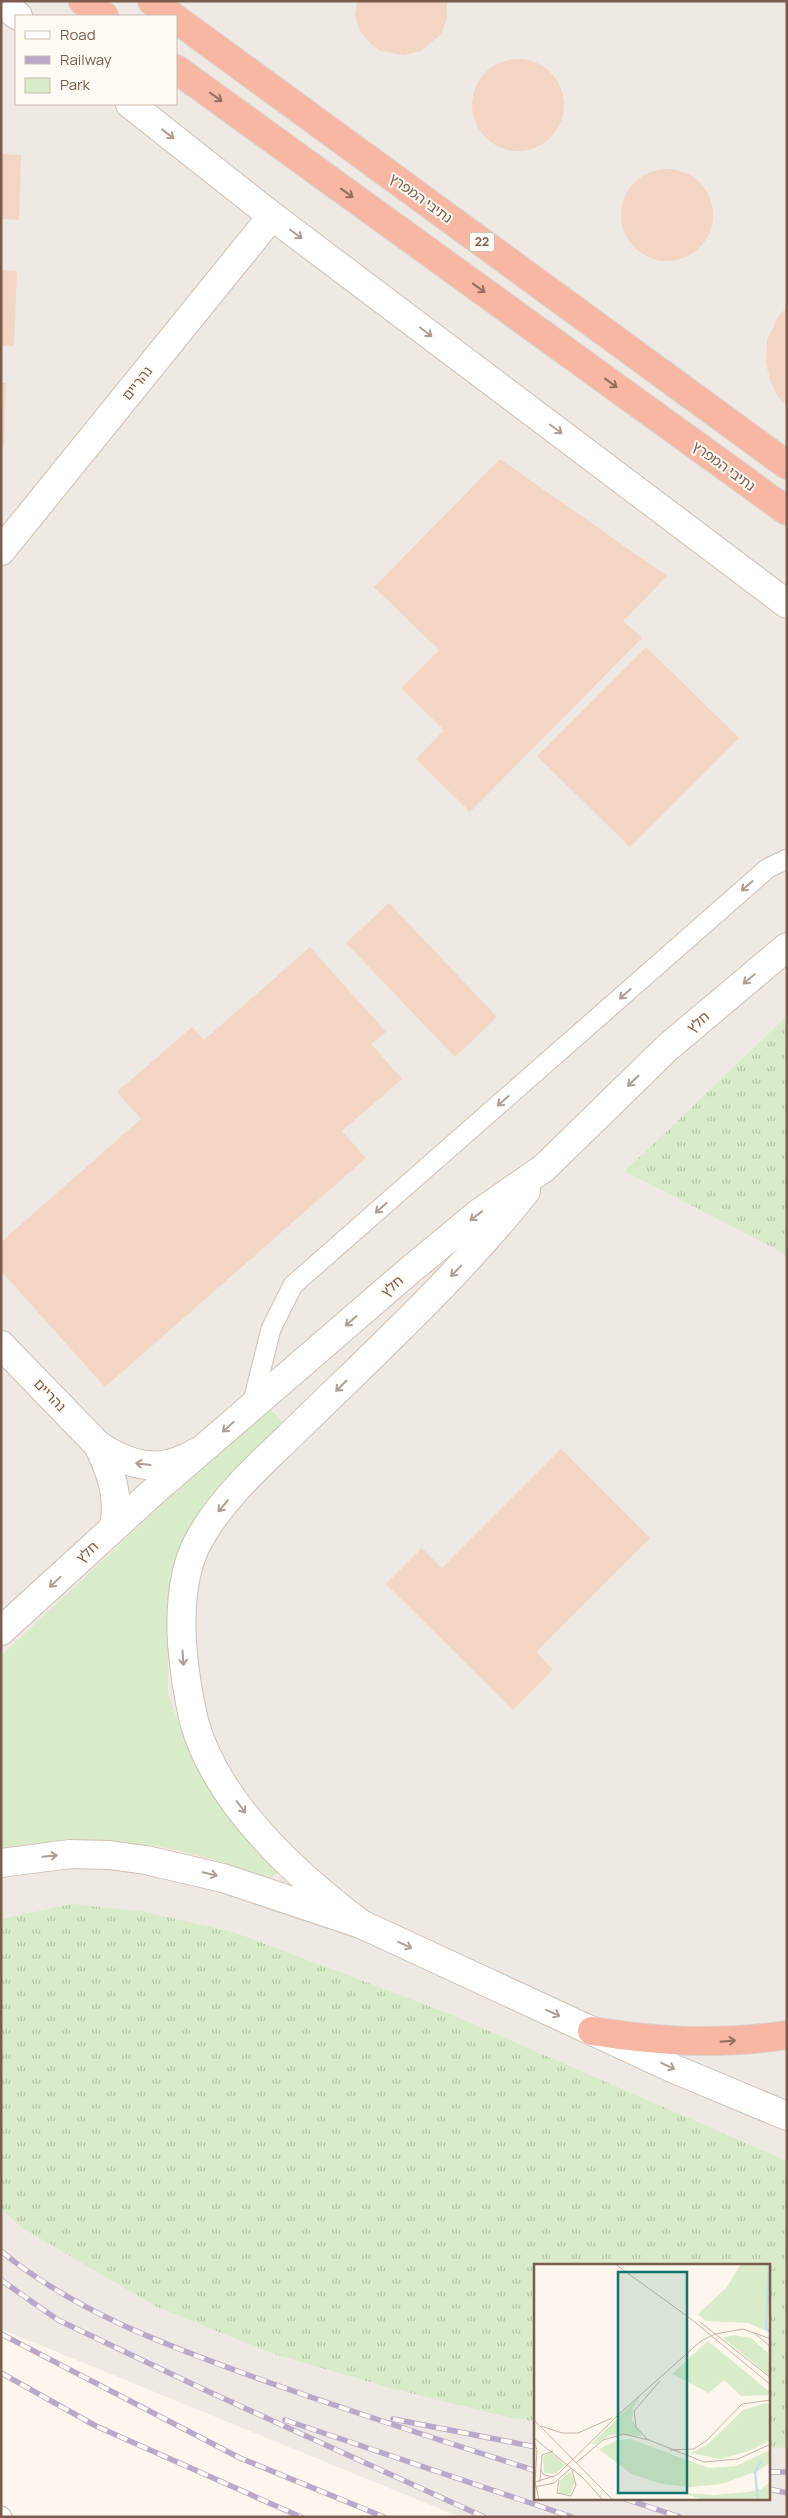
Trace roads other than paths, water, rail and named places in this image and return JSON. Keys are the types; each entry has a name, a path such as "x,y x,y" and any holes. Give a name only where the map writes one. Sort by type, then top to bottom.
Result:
{"highway":[{"path":"83,1 103,15"},
{"path":"152,1 171,15"},
{"name":"נתיבי המפרץ","path":"178,20 787,465"},
{"name":"נתיבי המפרץ","path":"178,70 787,511"},
{"path":"592,2031 676,2042 710,2043 787,2035"}],"street":[{"path":"157,1 177,15"},
{"path":"1,3 17,15"},
{"path":"178,16 337,129 787,457"},
{"path":"131,105 272,216 787,604"},
{"name":"נהריים","path":"1,551 272,216"},
{"name":"חלץ","path":"1,1631 114,1527 206,1448 252,1405 479,1214 544,1168 668,1047 787,947"},
{"path":"361,1924 328,1899 285,1860 241,1809 214,1768 195,1723 184,1668 181,1622 183,1591 191,1558 199,1538 254,1469 306,1421 496,1230 544,1168"},
{"name":"נהריים","path":"1,1345 98,1445"},
{"path":"98,1445 113,1455 141,1466 171,1464 188,1458 206,1448"},
{"path":"98,1445 117,1500 114,1527"},
{"path":"1,1863 70,1854 109,1855 146,1860 223,1878 361,1924 725,2091 787,2116"}],"lane":[{"path":"252,1405 270,1329 293,1285 768,868 787,859"}],"railway":[{"path":"1,2251 58,2291 120,2324 152,2338 322,2401 534,2470"},
{"path":"1,2280 58,2320 205,2390 484,2517"},
{"path":"1,2334 240,2458 384,2517"},
{"path":"1,2373 96,2426 301,2517"},
{"path":"393,2419 534,2447"},
{"path":"285,2420 572,2517"},
{"path":"770,2472 787,2472"},
{"path":"770,2489 787,2493"},
{"path":"628,2500 680,2517"}]}
